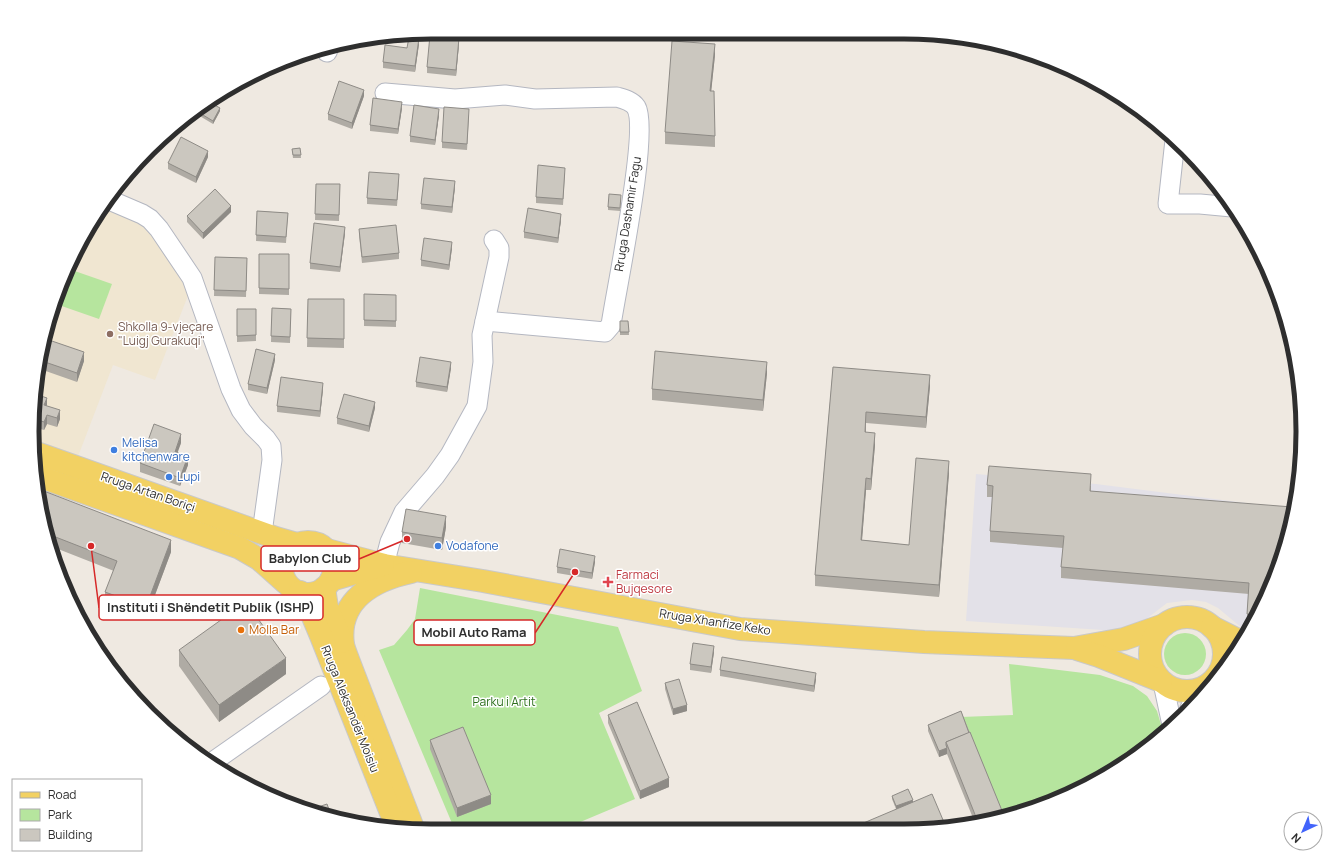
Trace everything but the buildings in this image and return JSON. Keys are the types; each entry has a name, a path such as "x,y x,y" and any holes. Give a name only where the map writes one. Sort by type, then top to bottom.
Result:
{"main road":[{"name":"Rruga Artan Boriçi","path":"40,454 287,542 297,544"},
{"name":"Rruga Artan Boriçi","path":"42,477 251,553 293,587"},
{"path":"327,584 333,570 332,559 327,550 318,544 308,542 297,544 289,550 283,559 282,571 293,587 308,593 316,592 327,584 384,565"},
{"name":"Rruga Xhanfize Keko","path":"327,550 384,565 740,629 924,642 1074,648 1124,639 1164,625"},
{"path":"343,645 343,628 346,615 357,598 378,582 395,576 418,571"},
{"name":"Rruga Aleksandër Moisiu","path":"327,584 327,607 411,823"},
{"name":"Rruga Aleksandër Moisiu","path":"293,587 308,605 395,822"},
{"path":"1201,687 1195,690 1184,691 1173,688 1162,682 1155,673 1151,663 1150,652 1156,632 1164,625 1178,618 1193,617 1204,620 1236,639"},
{"path":"1212,626 1219,635 1223,645 1224,659"},
{"name":"Rruga Xhanfize Keko","path":"1074,648 1099,656 1162,682"}],"street":[{"name":"Rruga Dashamir Fagu","path":"385,93 455,99 505,95 535,99 617,97 628,100 636,107 640,123 634,188 611,325 605,332 485,321"},
{"path":"1174,148 1168,204 1200,204 1225,206"},
{"path":"113,202 150,219 159,229 192,278 231,389 242,410 253,426 271,446 272,460 262,533"},
{"path":"384,565 390,542 404,512 435,476 450,455 477,406 483,362 482,335 499,257 499,248 494,240"},
{"path":"1162,682 1171,719"},
{"path":"215,759 321,686"}],"shaded area":[{"name":"Shkolla 9-vjeçare \"Luigj Gurakuqi\"","path":"109,208 149,224 189,293 155,380 113,365 77,459 39,444 40,406 42,380 52,330 69,281 79,258 83,250 85,251 87,244"},
{"path":"976,474 1096,484 1288,508 1283,533 1266,582 1256,605 1243,629 1218,608 1206,602 1192,600 1167,603 1141,623 1118,631 966,621"}],"green space":[{"path":"74,271 112,284 99,319 60,305"},
{"name":"Parku i Artit","path":"420,588 618,627 642,691 599,713 635,799 576,824 452,824 379,650 394,645 415,619"},
{"path":"1181,633 1189,633 1197,636 1203,642 1206,654 1203,666 1197,672 1189,675 1181,675 1173,672 1167,666 1164,658 1164,650 1167,642 1173,636"},
{"path":"1009,664 1100,675 1133,686 1147,696 1157,711 1162,727 1122,758 1077,784 1030,803 1000,812 961,717 1013,715"}],"place":[{"name":"Shkolla 9-vjeçare \"Luigj Gurakuqi\"","path":"110,334"},
{"name":"Melisa kitchenware","path":"114,450"},
{"name":"Lupi","path":"169,477"},
{"name":"Babylon Club","path":"407,539"},
{"name":"Instituti i Shëndetit Publik (ISHP)","path":"91,546"},
{"name":"Vodafone","path":"438,546"},
{"name":"Mobil Auto Rama","path":"575,572"},
{"name":"Farmaci Bujqesore","path":"608,582"},
{"name":"Molla Bar","path":"241,630"}]}
